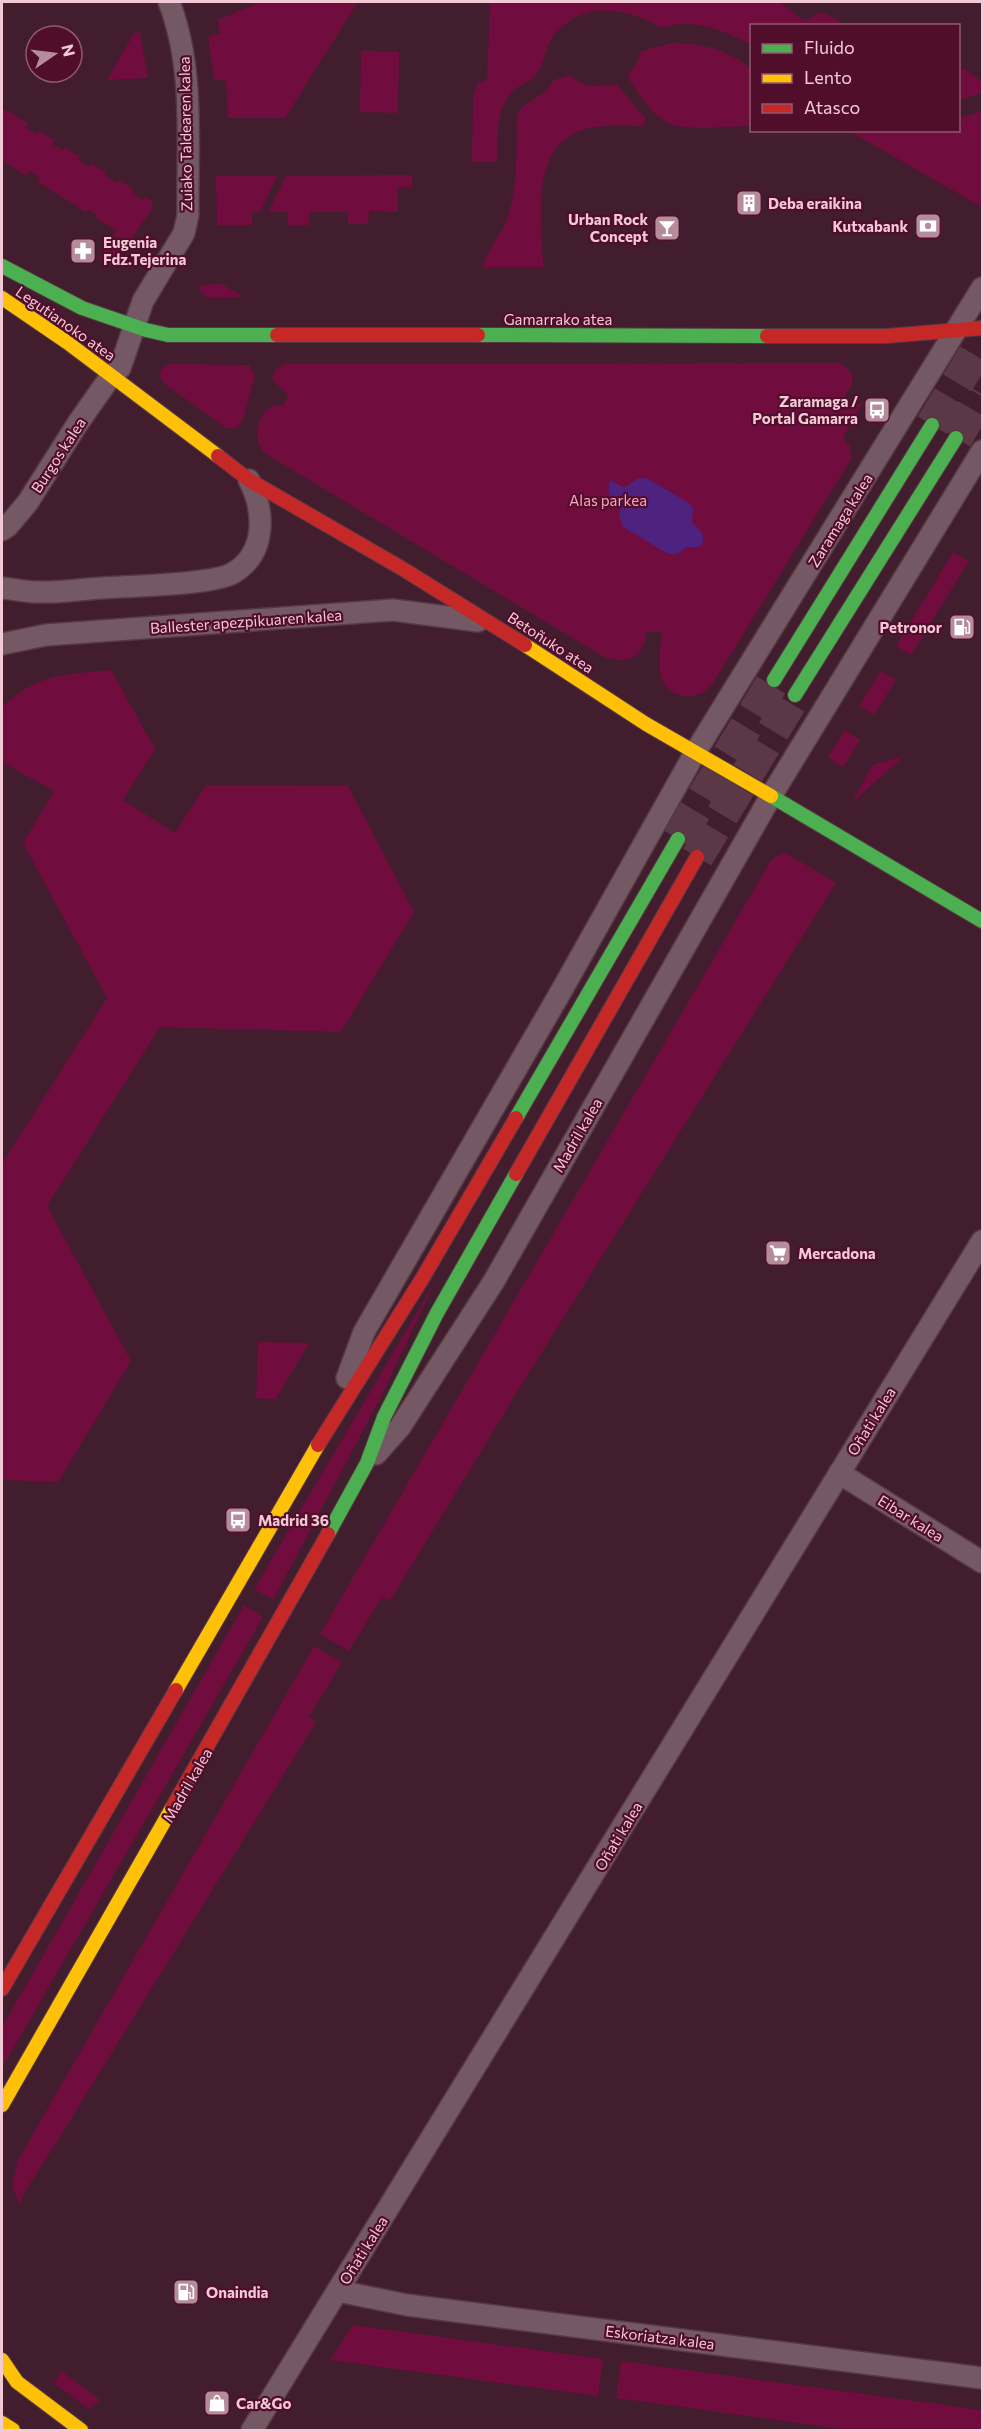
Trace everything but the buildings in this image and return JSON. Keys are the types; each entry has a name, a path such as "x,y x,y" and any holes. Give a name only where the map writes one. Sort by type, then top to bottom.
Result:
{"main road":[{"name":"Legutianoko atea","path":"2,266 61,299 134,328"},
{"name":"Legutianoko atea","path":"2,298 60,337 111,376"},
{"name":"Gamarrako atea","path":"134,328 168,334 876,336 982,328"},
{"name":"Betoñuko atea","path":"111,376 249,480 396,565 646,724 696,751 982,921"},
{"name":"Zaramaga kalea","path":"774,680 932,425"},
{"path":"795,695 956,438"},
{"path":"2,1989 328,1428 422,1279 678,839"},
{"name":"Madril kalea","path":"2,2105 211,1743 368,1463 384,1417 437,1313 697,857"},
{"path":"2,2360 17,2382 81,2430"},
{"path":"2,2423 13,2430"}],"street":[{"name":"Zuiako Taldearen kalea","path":"111,376 120,368 143,301 184,232 188,215 185,58 169,2"},
{"name":"Zaramaga kalea","path":"696,751 982,288"},
{"name":"Burgos kalea","path":"2,530 28,502 111,376"},
{"path":"771,796 982,451"},
{"path":"2,588 39,592 201,580 231,574 244,564 256,548 261,528 257,496 249,480"},
{"name":"Ballester apezpikuaren kalea","path":"2,644 46,635 393,610 490,623"},
{"path":"328,1428 364,1332 696,751"},
{"name":"Madril kalea","path":"368,1463 400,1428 494,1281 771,796"},
{"name":"Oñati kalea","path":"252,2430 982,1241"},
{"name":"Eibar kalea","path":"839,1473 982,1562"},
{"name":"Eskoriatza kalea","path":"338,2291 407,2306 982,2378"}],"green space":[{"path":"260,2 358,2 285,118 228,118 226,80 214,80 208,37 220,33 218,20"},
{"path":"490,2 779,2 803,20 824,13 843,24 750,24 750,45 708,27 684,24 661,28 634,15 619,12 605,10 578,16 554,35 535,76 514,90 507,99 498,125 497,162 472,162 473,95 478,83 487,80"},
{"path":"140,32 148,78 107,80 134,33"},
{"path":"672,43 694,44 714,49 750,67 750,126 698,128 678,126 664,121 652,110 627,76 636,65 641,51"},
{"path":"361,51 399,52 398,113 360,112"},
{"path":"960,67 982,81 982,93 960,100"},
{"path":"569,75 592,86 617,84 645,118 645,123 642,126 595,127 573,134 558,146 548,163 543,182 541,226 543,267 483,267 488,253 504,226 512,200 516,172 517,116 522,107 547,90 554,80"},
{"path":"2,108 28,123 25,127 36,134 39,131 54,140 52,145 63,150 65,147 80,157 79,160 89,167 92,164 106,172 105,176 117,183 119,180 133,189 132,192 142,200 145,197 152,201 152,209 112,266 99,259 116,230 96,218 97,215 88,209 86,212 37,181 39,177 30,171 27,176 2,160"},
{"path":"982,111 982,207 851,132 960,132 960,118"},
{"path":"412,175 412,187 398,187 398,212 369,211 368,224 348,224 347,212 310,212 309,225 288,225 288,212 268,212 286,176"},
{"path":"216,176 277,176 260,212 252,212 252,225 217,225"},
{"path":"222,284 243,297 207,297 200,290 200,285"},
{"name":"Alas parkea","path":"839,363 851,373 853,381 845,395 851,406 863,403 843,437 850,446 851,459 713,683 705,691 691,696 675,693 663,682 659,663 661,632 647,632 642,648 633,657 620,660 604,657 266,454 258,440 257,432 262,416 274,406 283,406 289,395 272,380 276,368 285,364"},
{"path":"166,365 249,365 255,376 242,422 235,428 225,427 163,383 159,372"},
{"path":"953,552 969,561 911,655 896,646"},
{"path":"111,670 155,749 123,800 175,833 206,785 348,786 414,912 341,1032 160,1027 47,1206 131,1361 58,1482 2,1480 2,1164 107,998 23,843 54,791 2,762 2,707 15,696 40,682 65,675"},
{"path":"881,671 896,680 874,715 859,706"},
{"path":"845,730 860,740 843,767 828,757"},
{"path":"904,756 852,803 872,765"},
{"path":"782,853 788,854 836,883 517,1392 390,1601 382,1597 349,1651 320,1634 771,860"},
{"path":"436,1280 379,1401 273,1600 254,1589"},
{"path":"258,1342 309,1343 276,1399 256,1398"},
{"path":"244,1605 263,1617 2,2068 2,2027"},
{"path":"314,1646 342,1662 309,1717 316,1722 21,2198 21,2207 12,2187 18,2160"},
{"path":"353,2325 603,2359 598,2396 330,2360"},
{"path":"621,2361 982,2410 982,2430 850,2430 616,2398"},
{"path":"61,2371 100,2400 89,2409 54,2383"}],"shaded area":[{"path":"646,478 689,503 693,509 692,523 703,536 702,544 693,548 686,547 678,553 667,553 623,527 619,515 621,507 609,493 610,480 624,488 637,479"}],"tunnel":[{"path":"932,425 982,342"},
{"path":"956,438 982,394"},
{"path":"678,839 774,680"},
{"path":"697,857 795,695"}],"traffic: fast":[{"path":"2,266 82,308 146,330 168,335 277,335"},
{"path":"478,335 767,336"},
{"path":"774,680 932,425"},
{"path":"795,695 956,438"},
{"path":"771,796 982,921"},
{"path":"516,1118 678,839"},
{"path":"328,1534 367,1463 384,1417 437,1313 516,1174"}],"traffic: slow":[{"path":"2,298 68,343 218,456"},
{"path":"525,645 646,724 771,796"},
{"path":"176,1690 318,1445"},
{"path":"2,2105 172,1808"},
{"path":"2,2360 17,2382 81,2430"},
{"path":"2,2423 13,2430"}],"traffic: jam":[{"path":"767,336 887,336 982,328"},
{"path":"277,335 478,335"},
{"path":"218,456 249,480 403,569 525,645"},
{"path":"516,1174 697,857"},
{"path":"318,1445 422,1279 516,1118"},
{"path":"172,1808 328,1534"},
{"path":"2,1989 176,1690"}],"place":[{"name":"Deba eraikina","path":"749,203"},
{"name":"Kutxabank","path":"928,226"},
{"name":"Urban Rock Concept","path":"667,228"},
{"name":"Eugenia Fdz.Tejerina","path":"83,251"},
{"name":"Zaramaga / Portal Gamarra","path":"877,410"},
{"name":"Petronor","path":"962,627"},
{"name":"Mercadona","path":"778,1253"},
{"name":"Madrid 36","path":"238,1520"},
{"name":"Onaindia","path":"186,2292"},
{"name":"Car&Go","path":"217,2403"}]}
